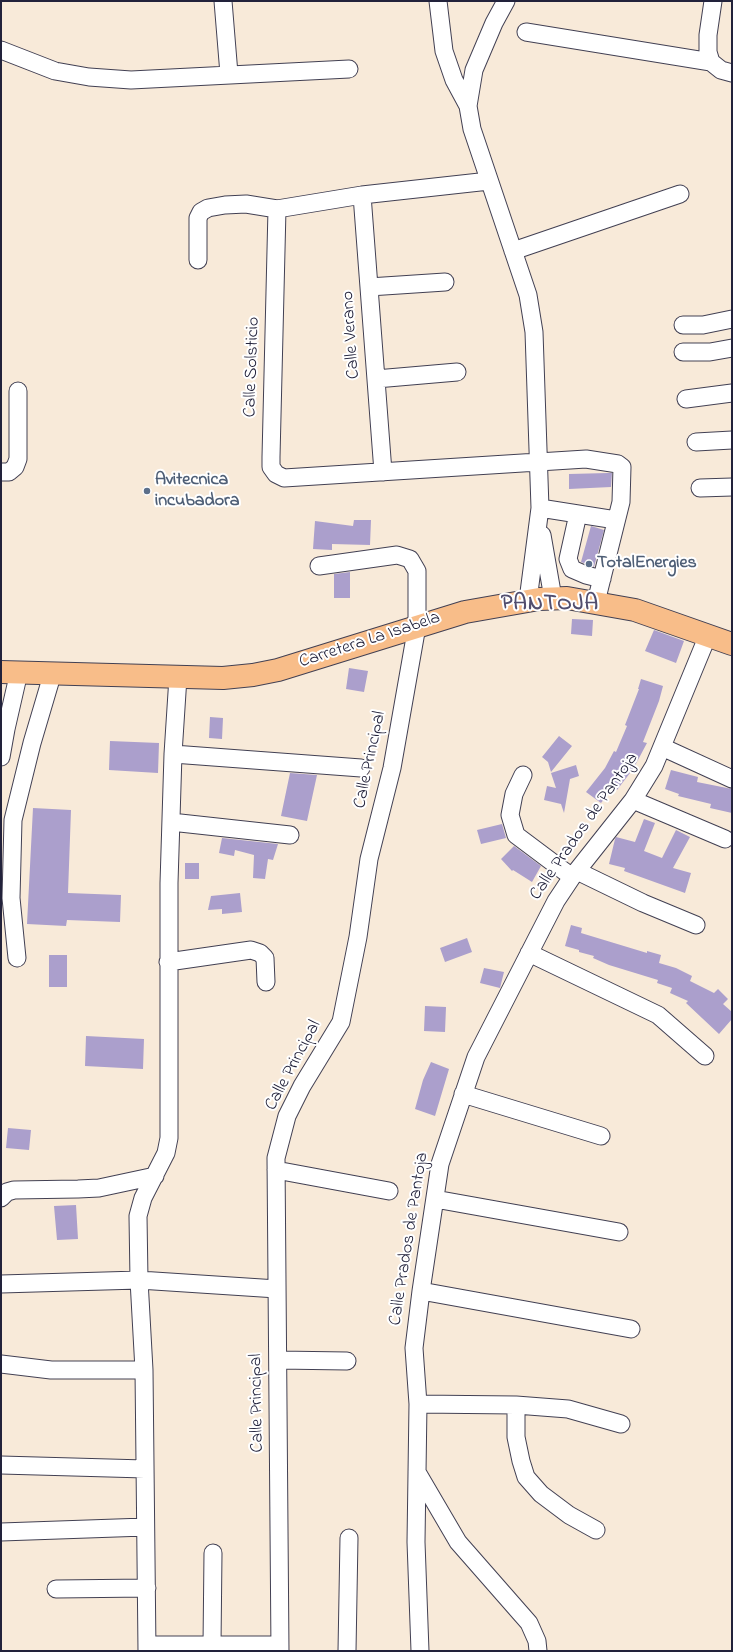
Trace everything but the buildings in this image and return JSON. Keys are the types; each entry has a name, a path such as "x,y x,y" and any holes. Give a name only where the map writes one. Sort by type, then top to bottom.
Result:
{"main road":[{"name":"Carretera La Isabela","path":"10,672 53,672 223,678 253,675 278,670 465,612 528,600 553,598 567,598 596,602 635,610 732,644"}],"street":[{"path":"223,1 229,74"},
{"path":"438,1 444,51 454,80 468,106 472,129 528,295 534,332 537,371 540,514 553,598"},
{"path":"468,106 474,70 494,23 506,1"},
{"path":"713,1 708,35 708,52 711,62 720,70 732,73"},
{"path":"526,32 711,62"},
{"path":"1,50 55,71 89,78 131,80 349,68"},
{"path":"198,260 198,218 201,212 208,208 224,205 246,204 277,209 362,195 489,181"},
{"path":"513,251 680,194"},
{"name":"Calle Verano","path":"362,195 383,472"},
{"name":"Calle Solsticio","path":"277,209 272,467 276,474 284,478 586,459 618,464 622,467 621,502 616,520"},
{"path":"369,287 445,282"},
{"path":"683,325 703,325 732,319"},
{"path":"683,352 710,352 732,348"},
{"path":"376,379 457,372"},
{"path":"1,472 9,472 15,467 18,459 18,391"},
{"path":"686,399 732,393"},
{"path":"696,442 732,440"},
{"path":"700,488 732,487"},
{"path":"540,514 578,514 616,520 596,602"},
{"path":"528,600 540,514"},
{"path":"578,514 568,559 572,569 586,576 602,579"},
{"name":"Calle Principal","path":"280,1648 276,1158 287,1116 302,1086 341,1022 358,938 369,859 392,768 417,626 417,571 410,559 397,555 319,566"},
{"name":"Calle Prados de Pantoja","path":"420,1651 416,1542 418,1404 414,1348 420,1291 440,1164 476,1057 556,901 632,800 654,766 708,635"},
{"path":"1,757 6,729 10,672"},
{"path":"17,958 11,898 13,820 32,743 53,672"},
{"path":"178,677 173,754 168,962 169,1138 166,1153 143,1198 138,1216 139,1280 144,1370 147,1648 212,1645 280,1648"},
{"path":"662,747 732,779"},
{"path":"173,754 361,768"},
{"path":"524,775 514,794 510,815 516,835 575,874 696,925"},
{"path":"632,800 725,839"},
{"path":"171,822 290,835"},
{"path":"168,962 251,950 260,953 265,958 266,982"},
{"path":"529,953 658,1015 706,1056"},
{"path":"463,1094 600,1136"},
{"path":"276,1170 389,1191"},
{"path":"1,1198 7,1192 14,1190 78,1190 98,1188 155,1176"},
{"path":"434,1199 619,1232"},
{"path":"1,1284 139,1280 277,1289"},
{"path":"420,1291 631,1329"},
{"path":"278,1360 347,1361"},
{"path":"1,1364 70,1371 144,1370"},
{"path":"418,1404 516,1405 568,1410 621,1424"},
{"path":"516,1405 516,1437 520,1461 526,1477 541,1494 569,1515 596,1530"},
{"path":"1,1465 145,1469"},
{"path":"417,1472 458,1542 529,1623 537,1641 538,1651"},
{"path":"1,1532 146,1527"},
{"path":"347,1651 349,1538"},
{"path":"212,1645 213,1553"},
{"path":"56,1589 147,1588"}],"place":[{"name":"Avitecnica incubadora","path":"147,491"},
{"name":"TotalEnergies","path":"589,564"}],"district":[{"name":"PANTOJA","path":"550,605"}]}
